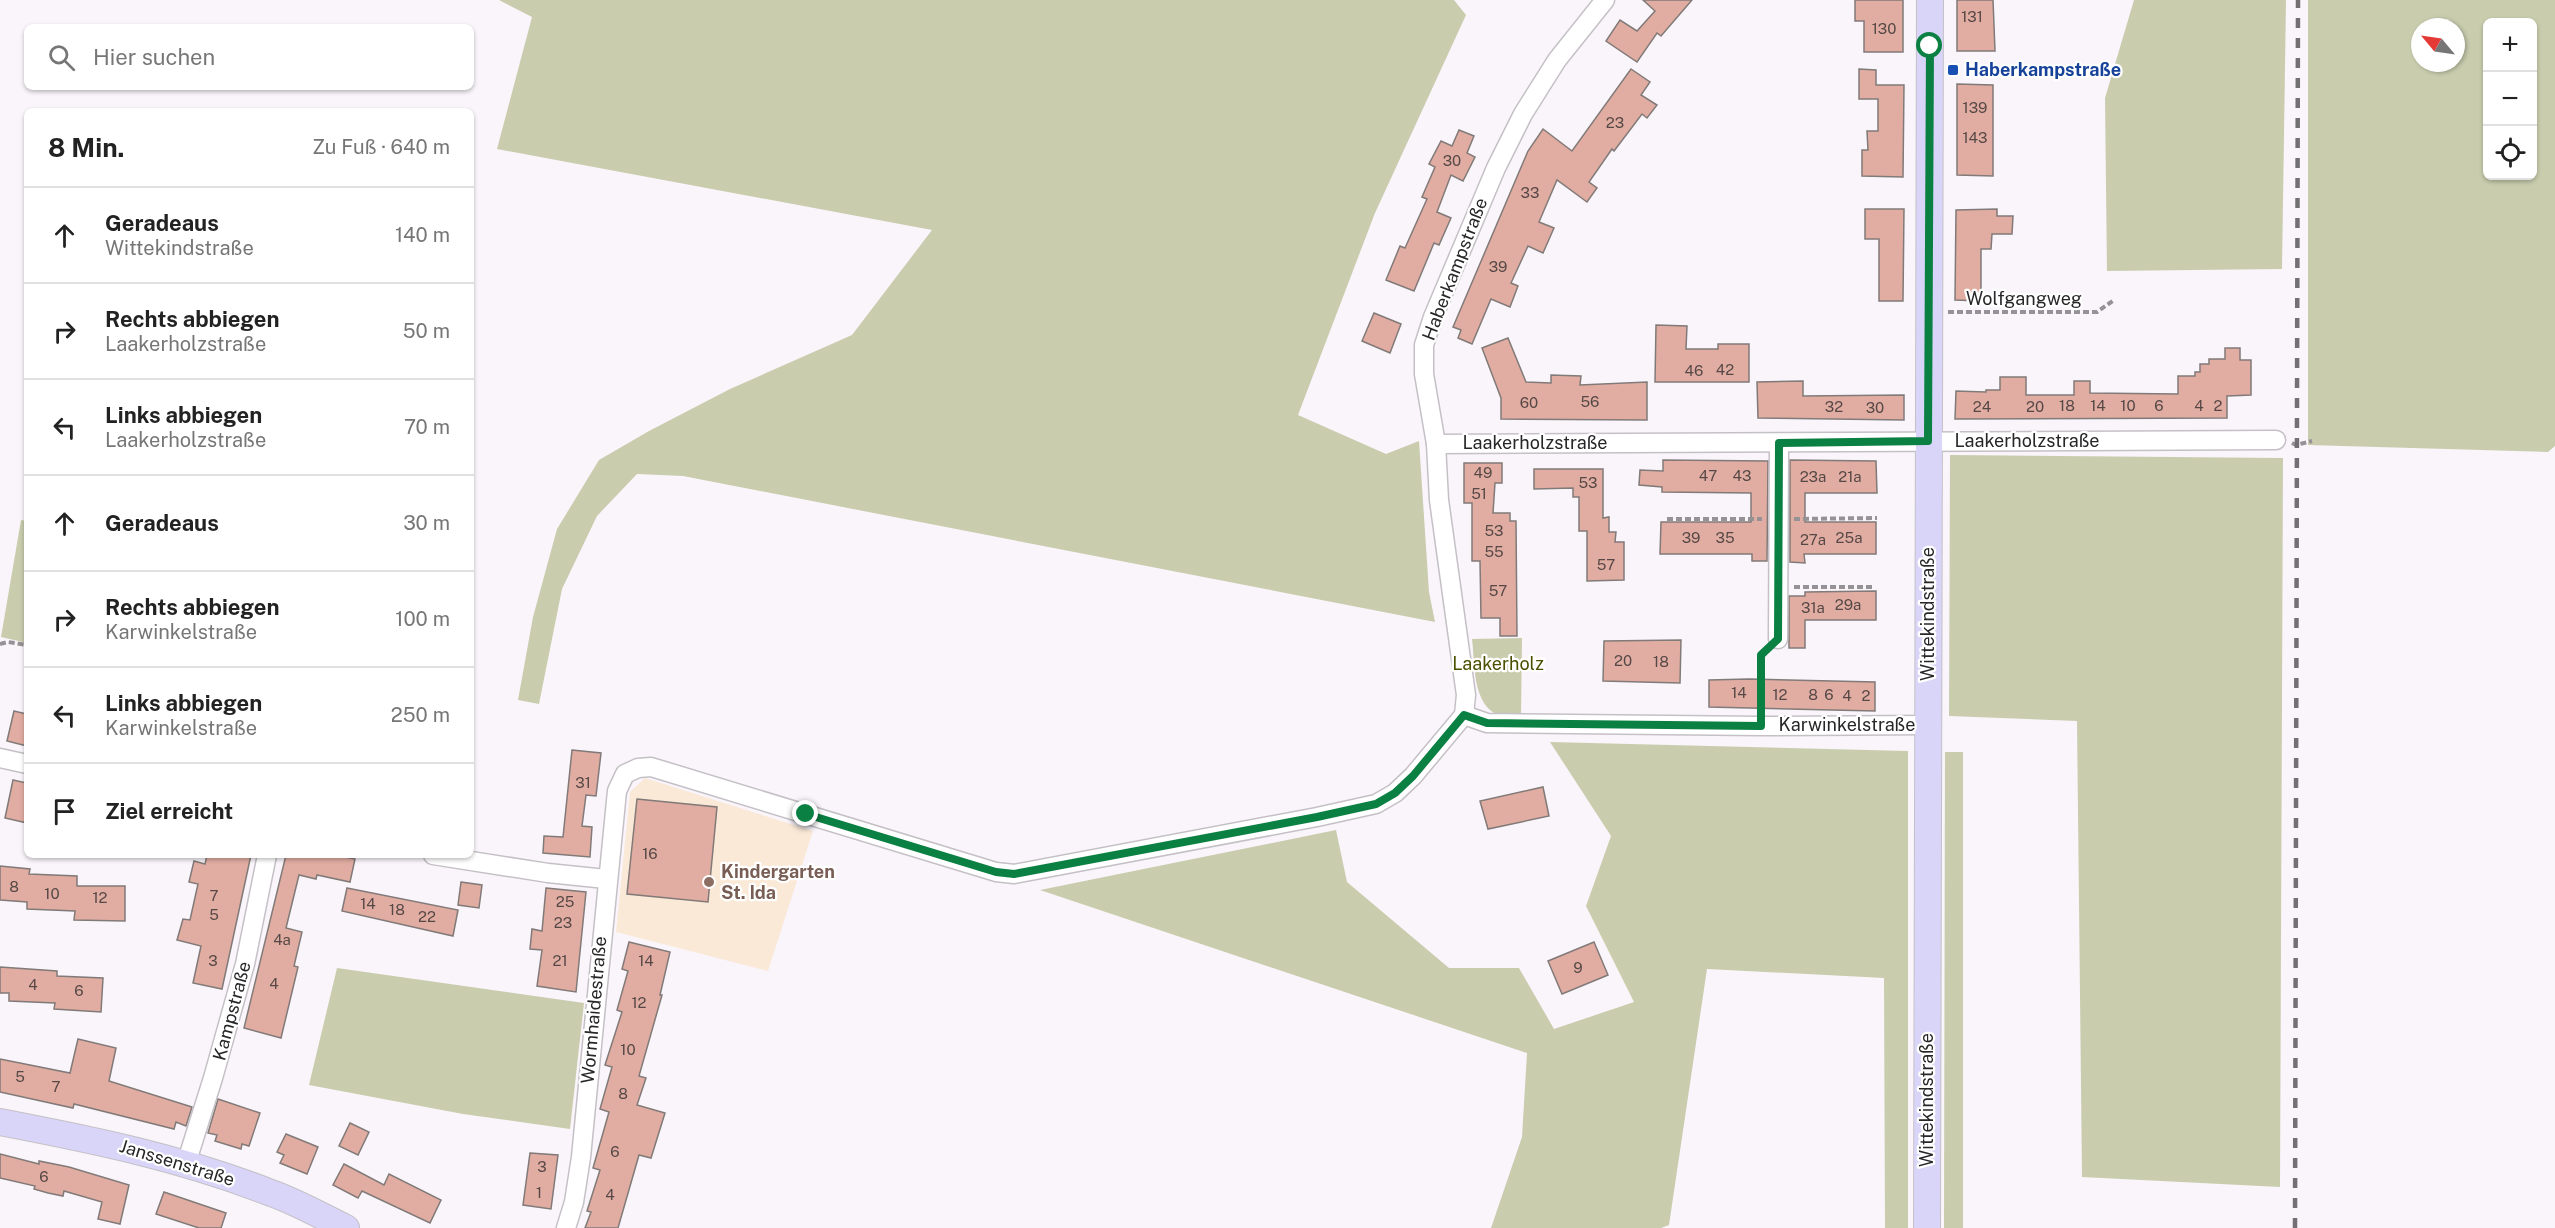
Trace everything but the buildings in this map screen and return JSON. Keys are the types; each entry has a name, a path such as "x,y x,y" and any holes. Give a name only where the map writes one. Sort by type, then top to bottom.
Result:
{"main road":[{"name":"Wittekindstraße","path":"1927,1228 1930,0"},
{"name":"Janssenstraße","path":"0,1122 135,1149 186,1164 273,1193 346,1228"}],"street":[{"name":"Haberkampstraße","path":"1464,715 1466,695 1439,500 1436,444 1424,374 1424,345 1433,317 1496,168 1523,114 1557,60 1605,0"},
{"name":"Laakerholzstraße","path":"1436,444 2276,440"},
{"path":"1778,639 1779,443"},
{"name":"Karwinkelstraße","path":"1464,715 1487,723 1761,726 1928,724"},
{"name":"Wormhaidestraße","path":"566,1228 574,1202 581,1157 606,879 617,791 625,774 638,768 651,767 996,872 1014,874 1376,804 1395,793 1413,776 1464,715"},
{"path":"0,758 24,763"},
{"name":"Kampstraße","path":"186,1164 245,964 266,858"},
{"path":"452,858 548,873 606,879"}],"path":[{"name":"Wolfgangweg","path":"1930,309 1947,312 2097,312 2114,300"},
{"path":"1779,587 1874,587"},
{"path":"1761,726 1761,655 1778,639"},
{"path":"0,644 8,642 24,645"}],"shaded area":[{"name":"Kindergarten St. Ida","path":"645,778 813,831 768,971 616,932 630,792"}],"green space":[{"path":"499,0 1454,0 1466,15 1375,213 1298,415 1386,454 1419,441 1429,592 1435,622 683,476 637,474 597,516 562,589 539,704 518,700 533,617 557,529 599,460 730,389 852,335 932,230 497,149 532,17"},
{"path":"2134,0 2286,0 2282,269 2107,271 2105,98"},
{"path":"2308,0 2555,0 2555,446 2548,452 2308,445"},
{"path":"1950,455 2283,458 2280,1187 2082,1177 2077,721 1949,716"},
{"path":"21,520 24,520 24,642 1,637"},
{"name":"Laakerholz","path":"1522,638 1521,717 1500,716 1483,702 1479,692 1472,639"},
{"path":"1550,742 1908,751 1908,1228 1885,1228 1884,978 1707,969 1669,1225 1661,1228 1491,1228 1522,1137 1527,1053 1040,890 1336,830 1347,882 1449,968 1519,968 1554,1029 1634,1002 1586,906 1611,836"},
{"path":"1945,752 1963,752 1963,1228 1944,1228"},
{"path":"337,968 584,1003 570,1129 463,1114 309,1085"}],"railway":[{"path":"2295,1228 2298,0"}],"place":[{"name":"Haberkampstraße","path":"1953,70"},
{"name":"Kindergarten St. Ida","path":"709,882"}],"route":[{"path":"806,814 996,872 1014,874 1376,804 1395,793 1413,776 1464,715 1487,723 1761,726 1761,655 1778,639 1779,443 1928,441 1930,46"}]}
